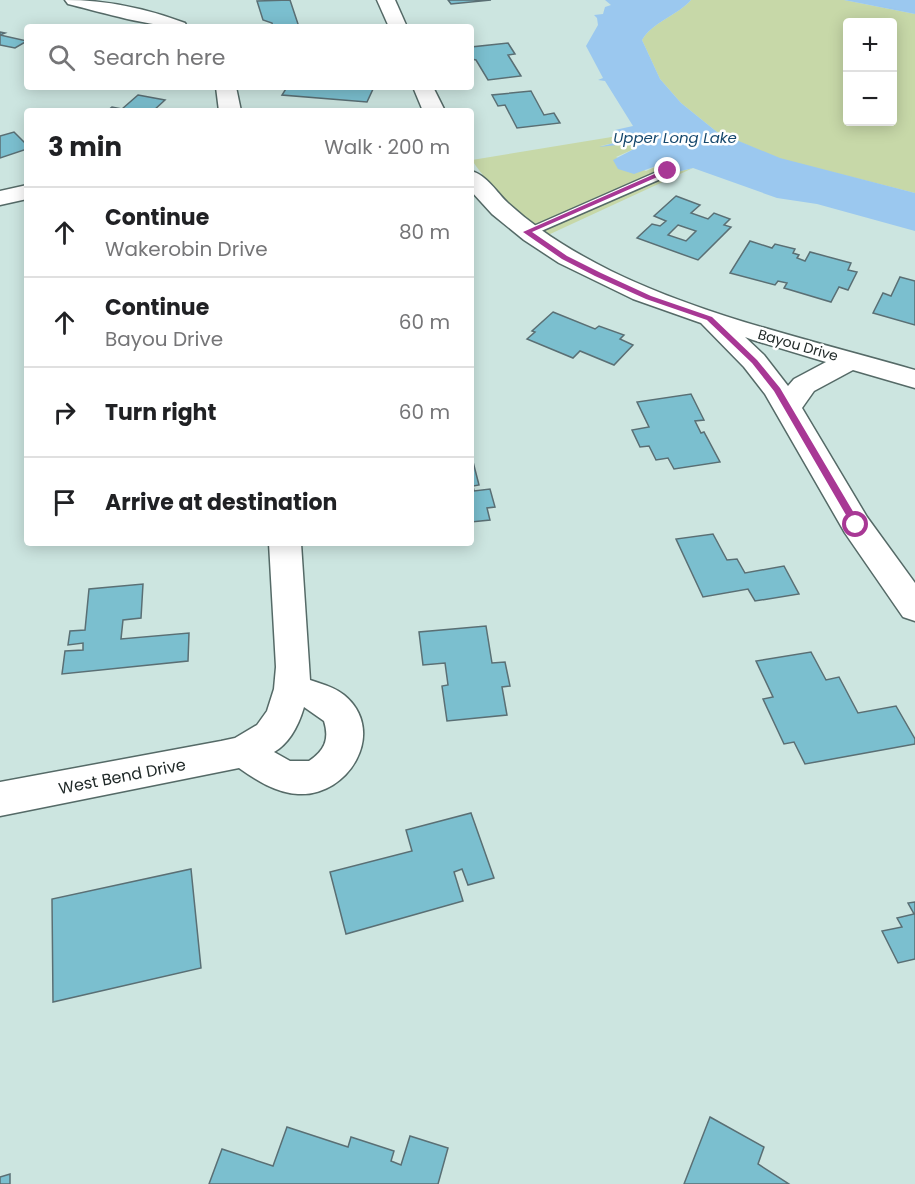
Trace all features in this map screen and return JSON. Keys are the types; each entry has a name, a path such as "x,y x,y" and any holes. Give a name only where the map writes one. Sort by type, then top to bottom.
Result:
{"street":[{"path":"74,0 152,17 170,24"},
{"path":"386,0 397,24"},
{"path":"226,90 230,108"},
{"path":"424,90 433,108"},
{"name":"Bayou Drive","path":"474,181 502,212 526,232 598,275 648,297 710,318 915,379"},
{"path":"0,198 24,193"},
{"path":"710,318 754,362 788,406 821,468 856,525 915,608"},
{"path":"788,406 804,385 850,360"},
{"name":"West Bend Drive","path":"0,799 244,751 270,736 283,716 292,689 285,546"},
{"path":"244,751 268,768 299,779 316,776 330,767 340,755 346,741 343,721 336,710 324,699 292,689"}],"lane":[{"path":"526,232 668,171"}],"green space":[{"path":"691,0 844,0 915,14 915,193 780,159 717,132 681,103 660,79 642,40 652,29"},
{"path":"636,133 640,136 638,138 600,146 636,143 634,149 616,157 646,171 659,165 673,173 693,168 548,235 497,192 474,160"}],"water":[{"name":"Upper Long Lake","path":"605,0 691,0 658,24 642,40 660,79 681,103 717,132 780,158 915,193 915,231 817,204 777,198 693,168 673,173 659,165 634,174 618,169 613,160 634,149 636,143 599,147 640,136 636,133 621,136 615,130 633,126 605,81 598,80 603,78 586,46 598,25 594,15 603,14 605,7 611,5"},
{"path":"844,0 915,0 915,14"}],"building":[{"path":"290,0 298,24 272,24 263,20 257,1"},
{"path":"448,0 491,0 451,4"},
{"path":"0,35 24,40 24,43 15,48 0,45"},
{"path":"508,43 515,54 508,55 521,76 488,80 474,60 474,47"},
{"path":"285,90 373,90 367,102 282,95"},
{"path":"531,91 544,115 554,113 560,123 517,128 505,105 498,106 492,95"},
{"path":"138,95 165,100 156,108 123,108"},
{"path":"14,132 24,142 24,150 0,158 0,136"},
{"path":"676,196 700,205 691,213 708,219 714,213 730,219 724,225 731,227 698,260 637,238 652,224 660,226 666,221 654,216","holes":["678,225 696,231 686,241 668,235"]},
{"path":"750,241 772,248 775,244 795,249 793,253 799,255 797,258 805,261 810,252 851,263 848,270 857,272 848,290 839,287 831,302 784,288 787,283 778,281 775,285 730,273"},
{"path":"900,277 915,281 915,325 873,313 883,293 891,296"},
{"path":"553,312 595,329 599,326 624,335 620,339 633,345 614,365 580,351 573,358 527,339 535,332 532,331"},
{"path":"691,394 704,420 695,421 701,433 704,432 720,462 674,469 668,458 656,460 649,446 640,447 632,430 649,427 637,402"},
{"path":"474,466 479,485 474,486"},
{"path":"490,489 495,507 487,508 490,520 474,522 474,491"},
{"path":"713,534 727,560 737,559 745,573 784,566 799,594 755,601 748,589 703,597 676,539"},
{"path":"143,584 141,618 123,620 121,639 189,633 188,661 62,674 65,651 83,650 83,643 68,645 70,631 85,630 89,589"},
{"path":"486,626 492,663 505,662 510,686 502,687 507,715 447,721 442,686 448,685 445,663 423,665 419,632"},
{"path":"811,652 826,680 839,677 858,713 896,706 915,739 915,744 805,764 794,742 784,744 763,699 773,697 756,661"},
{"path":"471,813 494,878 468,885 462,869 454,872 463,901 346,934 330,872 412,851 406,830"},
{"path":"191,869 201,968 53,1002 52,899"},
{"path":"915,902 915,959 898,963 882,931 902,927 897,918 914,914 908,903"},
{"path":"710,1117 764,1147 758,1164 789,1184 684,1184"},
{"path":"287,1127 348,1147 351,1137 394,1151 391,1161 401,1165 410,1136 448,1148 438,1184 209,1184 222,1149 273,1166"},
{"path":"10,1174 10,1184 0,1184 0,1177"}],"route":[{"path":"668,171 526,232 598,275 648,297 710,318 754,362 777,390 856,525"}]}
